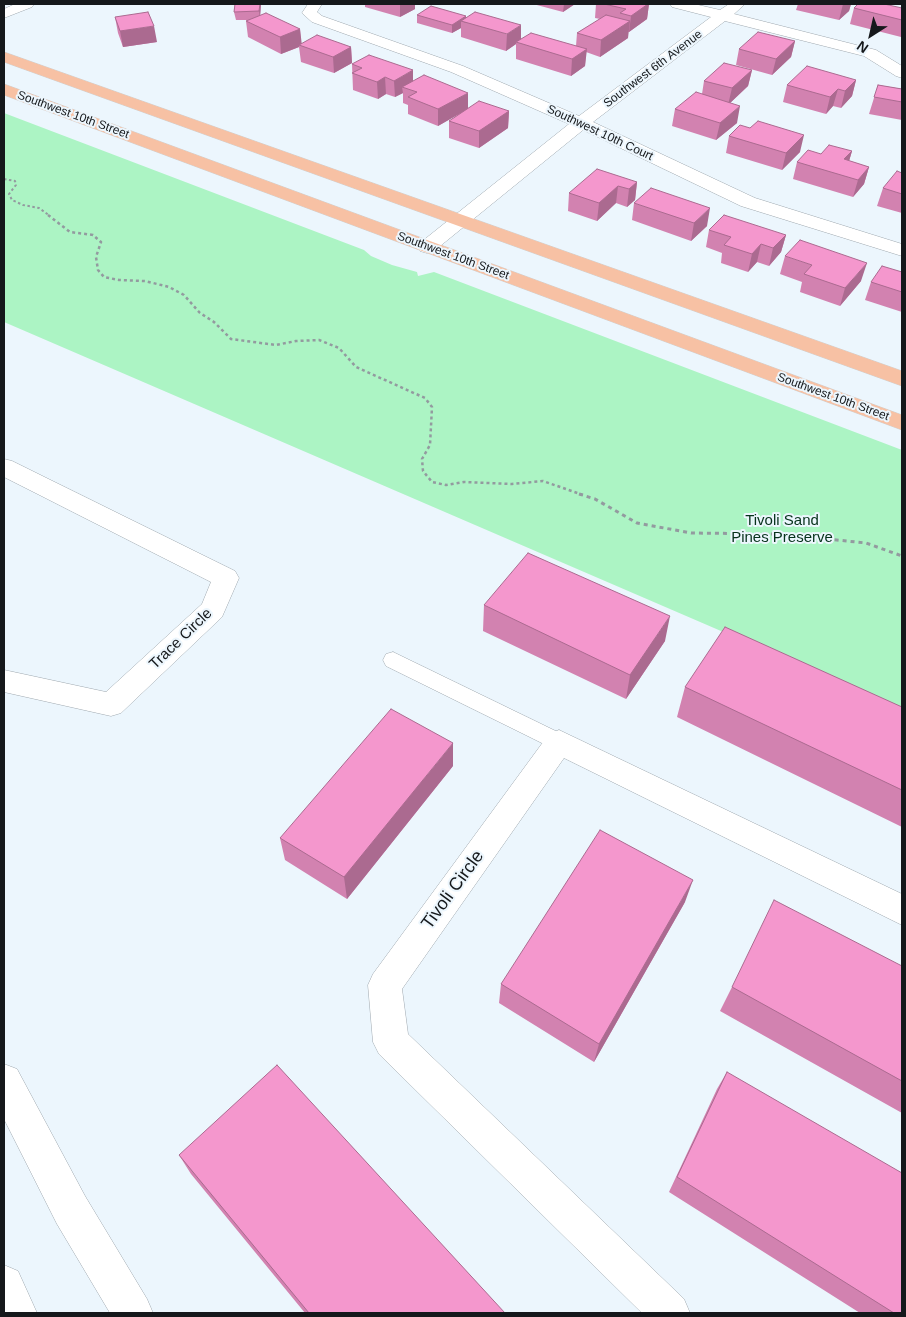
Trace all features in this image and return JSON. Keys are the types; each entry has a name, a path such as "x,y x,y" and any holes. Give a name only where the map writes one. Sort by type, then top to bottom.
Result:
{"main road":[{"path":"4,57 902,378"},
{"name":"Southwest 10th Street","path":"4,90 902,423"}],"street":[{"path":"4,14 27,4"},
{"name":"Southwest 10th Court","path":"315,4 309,13 317,19 457,68 748,202 902,250"},
{"path":"677,4 870,53 902,72"},
{"name":"Southwest 6th Avenue","path":"427,247 580,123 738,4"},
{"name":"Trace Circle","path":"4,467 226,578 213,610 112,705 4,681"},
{"path":"559,742 902,910"},
{"name":"Tivoli Circle","path":"559,742 385,985 391,1042 670,1313"},
{"path":"4,1082 71,1210 133,1313"},
{"path":"4,1285 17,1313"}],"lane":[{"path":"393,660 559,742"}],"path":[{"path":"4,179 15,181 16,185 9,194 12,200 23,205 39,208 70,232 93,235 101,242 96,257 98,270 104,277 119,280 145,281 169,287 184,295 200,313 214,322 231,339 276,345 296,341 319,340 339,348 356,367 425,398 432,407 430,446 422,459 423,471 432,482 446,485 464,482 512,484 543,481 595,499 637,523 691,533 780,534 857,542 902,556"}],"green space":[{"name":"Tivoli Sand Pines Preserve","path":"4,113 364,250 371,256 392,265 417,272 418,276 434,272 902,450 902,709 4,322"}],"building":[{"path":"235,4 260,4 259,11 234,12"},
{"path":"604,4 648,4 631,16 620,13 626,9"},
{"path":"858,4 884,4 902,8 902,20 854,8"},
{"path":"431,6 466,16 452,25 417,15"},
{"path":"148,12 154,26 120,31 115,17"},
{"path":"475,12 521,25 507,34 461,21"},
{"path":"266,13 300,29 280,37 246,21"},
{"path":"606,15 630,21 601,40 577,33"},
{"path":"758,32 795,41 776,59 739,49"},
{"path":"531,33 587,49 572,59 516,42"},
{"path":"317,35 351,47 333,57 299,45"},
{"path":"369,55 413,70 394,81 385,77 377,82 352,73 362,68 352,64"},
{"path":"724,63 752,70 732,88 704,81"},
{"path":"807,66 856,80 845,91 838,89 830,97 787,85"},
{"path":"424,75 468,93 438,109 408,97 417,92 402,87"},
{"path":"878,85 902,89 902,102 874,97"},
{"path":"696,92 740,106 720,123 675,109"},
{"path":"479,101 509,111 479,131 449,121"},
{"path":"758,121 804,135 786,153 729,136 740,125 750,128"},
{"path":"829,145 852,151 844,159 869,167 858,180 797,162 808,150 821,154"},
{"path":"597,169 637,182 629,189 618,186 599,203 569,193"},
{"path":"897,171 902,173 902,194 883,188"},
{"path":"651,188 710,208 694,223 634,203"},
{"path":"724,215 786,235 773,248 761,244 752,254 724,245 731,237 709,230"},
{"path":"800,240 867,263 845,288 804,274 812,265 785,256"},
{"path":"882,266 902,272 902,292 871,282"},
{"path":"528,553 670,616 630,675 484,605"},
{"path":"725,627 902,707 902,790 685,687"},
{"path":"391,709 453,743 344,877 280,838"},
{"path":"600,830 693,880 599,1044 501,984"},
{"path":"774,900 902,966 902,1081 732,987"},
{"path":"277,1065 505,1313 309,1313 179,1155"},
{"path":"727,1072 902,1173 902,1313 894,1313 677,1177"}]}
